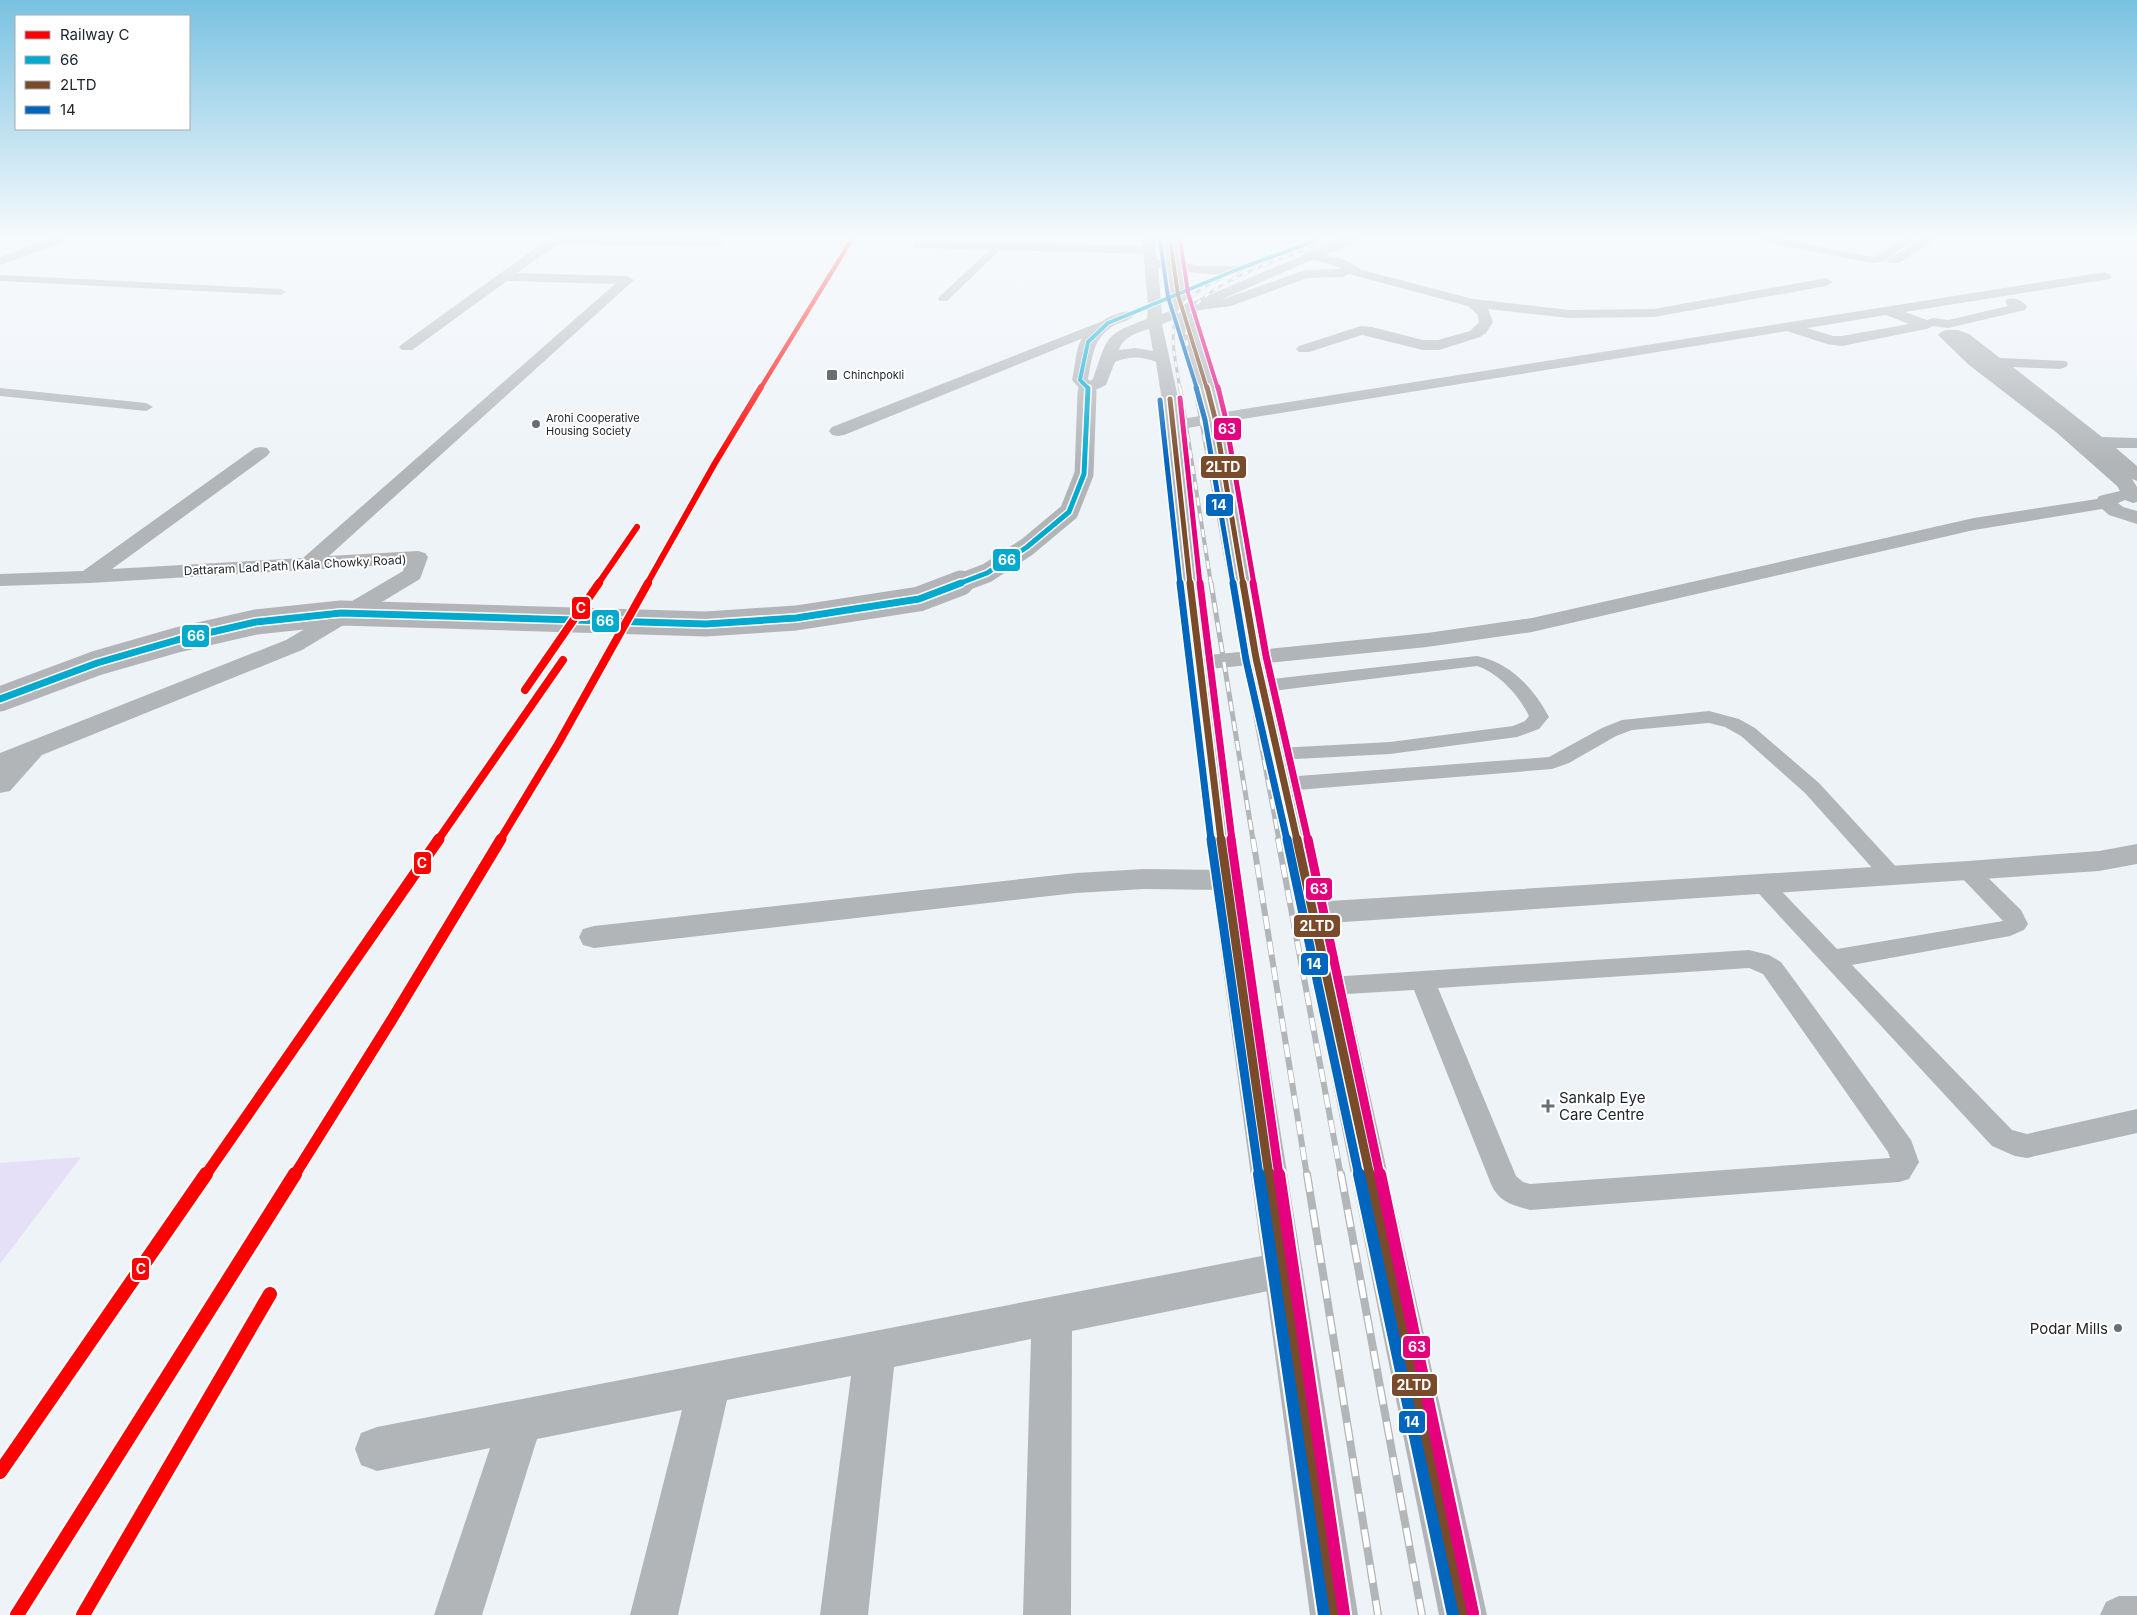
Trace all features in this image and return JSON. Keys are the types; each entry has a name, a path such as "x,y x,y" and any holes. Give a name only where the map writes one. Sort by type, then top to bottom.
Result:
{"main road":[{"path":"0,699 96,663 177,640 256,622 340,613 706,624 796,618 919,599 987,573 1027,547 1069,512 1084,474 1088,390 1080,380 1088,342 1108,323 1143,314"},
{"path":"1088,390 1100,382 1114,341 1126,332 1159,314"},
{"path":"1172,314 1163,360 1174,425 1199,663 1226,880 1334,1615"},
{"path":"1176,314 1202,369 1215,418 1256,658 1330,986 1463,1615"},
{"path":"1108,359 1115,355 1140,353 1158,356 1163,360"}],"street":[{"path":"407,347 453,314"},
{"path":"308,564 588,314"},
{"path":"1304,349 1361,330 1372,331 1415,344 1439,345 1475,334 1481,330 1486,322 1484,314"},
{"path":"1581,314 1618,314"},
{"path":"1174,425 1788,326 1877,314"},
{"path":"1808,333 1885,314"},
{"path":"1788,326 1842,342 1926,325 1901,314"},
{"path":"1904,314 1943,324 1984,314"},
{"path":"838,432 1108,323"},
{"path":"1987,364 2063,366"},
{"path":"1987,364 2103,464 2133,480"},
{"path":"1987,364 2049,404 2098,442 2133,480"},
{"path":"2030,403 2049,404"},
{"path":"2077,442 2137,443"},
{"path":"0,565 90,577 261,452"},
{"path":"2106,503 2106,500 2115,496 2133,480"},
{"path":"1199,663 1427,640 1532,625 1974,524 2106,503 2116,511 2137,518"},
{"name":"Dattaram Lad Path (Kala Chowky Road)","path":"0,580 90,577 418,557 412,574 294,646 0,762"},
{"path":"0,785 32,750"},
{"path":"1314,913 1968,871 2099,861 2137,854"},
{"path":"594,937 1076,883 1144,879 1226,880"},
{"path":"377,1449 1283,1270"},
{"path":"1047,1615 1052,1316"},
{"path":"844,1615 875,1351"},
{"path":"654,1615 710,1384"},
{"path":"458,1615 521,1420"}],"lane":[{"path":"0,392 146,407"},
{"path":"1263,686 1476,661 1490,664 1502,672 1536,709 1539,718 1532,724 1517,731 1390,748 1278,754"},
{"path":"1285,784 1552,763 1567,758 1622,726 1709,717 1732,723 1748,732 1812,788 1891,875"},
{"path":"1832,959 2010,928 2016,924 2013,916 1968,871"},
{"path":"1760,883 2002,1138 2015,1144 2027,1146 2137,1121"},
{"path":"1330,986 1422,980 1749,959 1760,961 1772,968 1902,1148 1904,1162 1899,1170 1583,1194 1530,1197 1514,1193 1504,1184 1422,980"},
{"path":"2120,1615 2137,1615"}],"shaded area":[{"path":"81,1157 0,1264 0,1163"}],"railway":[{"path":"1178,314 1174,324 1173,337 1180,389"},
{"path":"1191,314 1186,334 1195,389"},
{"path":"1180,387 1211,584"},
{"path":"1195,387 1231,584"},
{"path":"1211,583 1253,840"},
{"path":"1231,583 1279,840"},
{"path":"1253,839 1307,1176"},
{"path":"1278,839 1341,1176"},
{"path":"1307,1174 1378,1615"},
{"path":"1341,1174 1422,1615"}],"rail line":[{"name":"C","path":"17,1615 140,1423 391,1021 558,744 715,463 806,314"},
{"name":"C","path":"525,690 637,527"},
{"name":"C","path":"0,1472 563,660"},
{"name":"C","path":"83,1615 270,1294"}],"transit line":[{"name":"66","path":"1088,388 1080,380 1088,342 1108,323 1129,314"},
{"name":"14","path":"1174,314 1205,420 1246,660 1304,915 1453,1615"},
{"name":"2LTD","path":"1184,314 1215,418 1256,658 1314,913 1463,1615"},
{"name":"63","path":"1195,314 1212,366 1225,416 1266,656 1324,911 1473,1613"},
{"name":"66","path":"0,699 97,663 177,640 256,622 341,613 706,624 796,618 919,599 987,573 1027,547 1069,512 1084,474 1088,388"},
{"name":"63","path":"1180,398 1209,662 1242,922 1344,1614"},
{"name":"2LTD","path":"1170,399 1199,663 1232,923 1334,1615"},
{"name":"14","path":"1160,400 1189,664 1222,924 1324,1615"}],"place":[{"name":"Chinchpokli","path":"832,375"},
{"name":"Arohi Cooperative Housing Society","path":"536,424"},
{"name":"Sankalp Eye Care Centre","path":"1548,1106"},
{"name":"Podar Mills","path":"2118,1328"}]}
